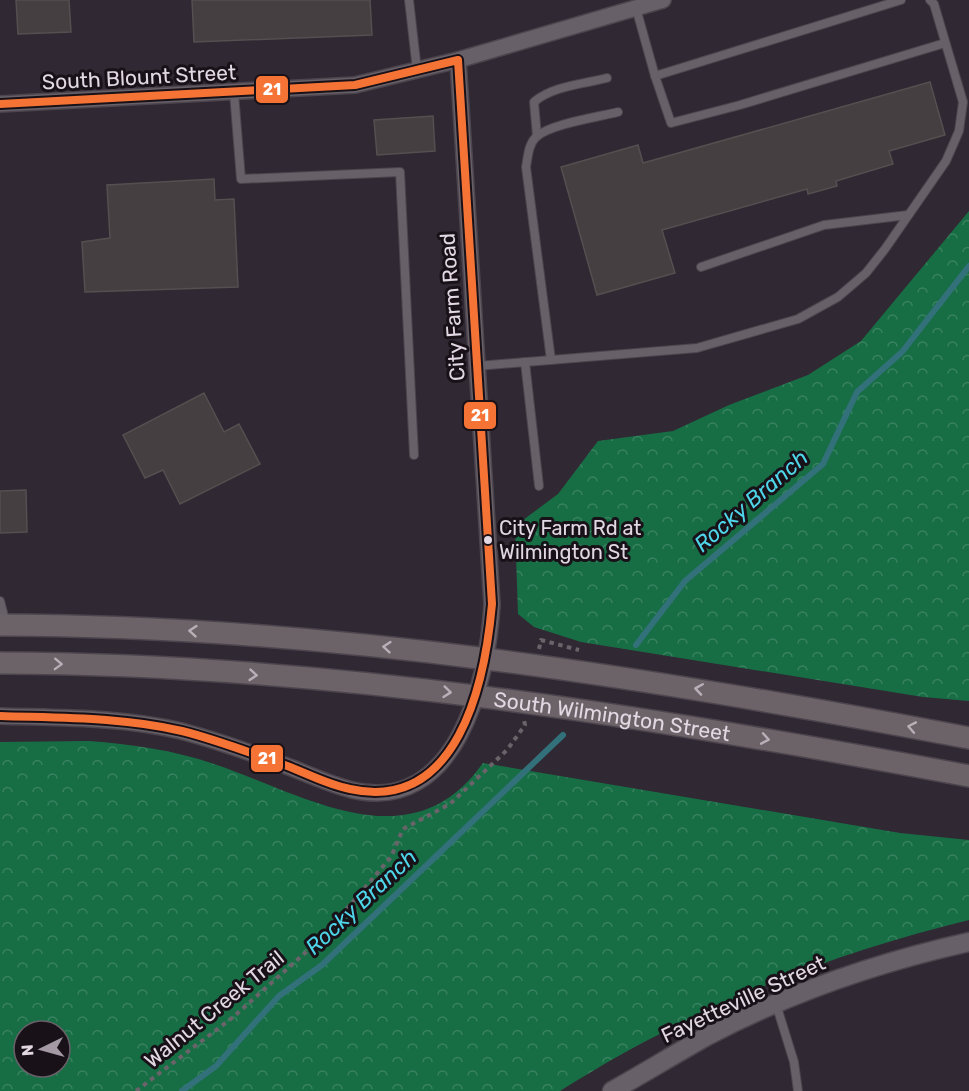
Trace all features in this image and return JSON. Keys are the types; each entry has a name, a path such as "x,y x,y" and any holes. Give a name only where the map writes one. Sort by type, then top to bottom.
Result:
{"main road":[{"name":"South Wilmington Street","path":"3,625 177,630 487,658 698,689 969,738"},
{"name":"South Wilmington Street","path":"0,663 159,667 477,695 691,727 969,776"}],"street":[{"name":"South Blount Street","path":"0,104 356,85 458,60 663,0"},
{"name":"City Farm Road","path":"0,716 109,721 178,730 231,745 351,790 389,792 426,777 440,765 453,747 477,695 487,658 492,604 458,60"},
{"name":"Fayetteville Street","path":"612,1091 709,1036 776,1004 840,978 930,951 969,942"}],"lane":[{"path":"409,0 417,70"},
{"path":"655,76 901,0"},
{"path":"477,366 697,348 798,319 838,297 866,273 946,161 962,119 963,102 934,4 930,0"},
{"path":"636,8 671,123 740,105 945,44"},
{"path":"537,136 533,108 534,102 539,97 548,92 607,78"},
{"path":"234,93 241,179 400,172 414,455"},
{"path":"551,360 526,167 529,147 537,136 618,112"},
{"path":"701,267 824,225 908,215"},
{"path":"525,362 538,486"},
{"path":"0,601 3,625"},
{"path":"776,1004 794,1062 798,1091"}],"path":[{"name":"Walnut Creek Trail","path":"136,1091 232,1018 322,938 391,857 404,829 450,804 507,750 525,725 524,716"}],"green space":[{"path":"969,211 969,701 923,697 581,642 534,627 518,614 515,526 558,494 598,441 673,431 729,405 808,375 861,341"},
{"path":"89,741 168,751 214,764 320,804 355,813 390,816 423,810 454,794 483,763 900,833 969,840 969,920 862,950 758,989 657,1035 560,1091 0,1091 0,742"}],"building":[{"path":"16,0 69,0 71,32 18,34"},
{"path":"192,0 370,0 372,35 194,42"},
{"path":"930,82 945,135 889,151 893,164 836,181 837,186 808,194 807,189 662,230 675,273 597,295 561,167 638,145 643,163"},
{"path":"433,116 435,151 377,155 374,120"},
{"path":"214,179 215,200 234,199 238,287 85,292 82,242 110,238 107,185"},
{"path":"204,393 224,432 239,424 260,464 180,504 163,470 145,478 123,435"},
{"path":"26,490 27,532 0,533 0,491"}],"waterway":[{"name":"Rocky Branch","path":"636,645 685,581 823,464 857,392 902,352 969,266"},
{"name":"Rocky Branch","path":"182,1091 216,1066 279,996 322,965 563,735"}],"transit line":[{"name":"21","path":"0,104 355,85 458,60 492,604 482,670 472,704 459,735 441,762 417,781 387,791 342,787 222,743 159,726 91,719 0,716"}],"place":[{"name":"City Farm Rd at Wilmington St","path":"488,540"}]}
